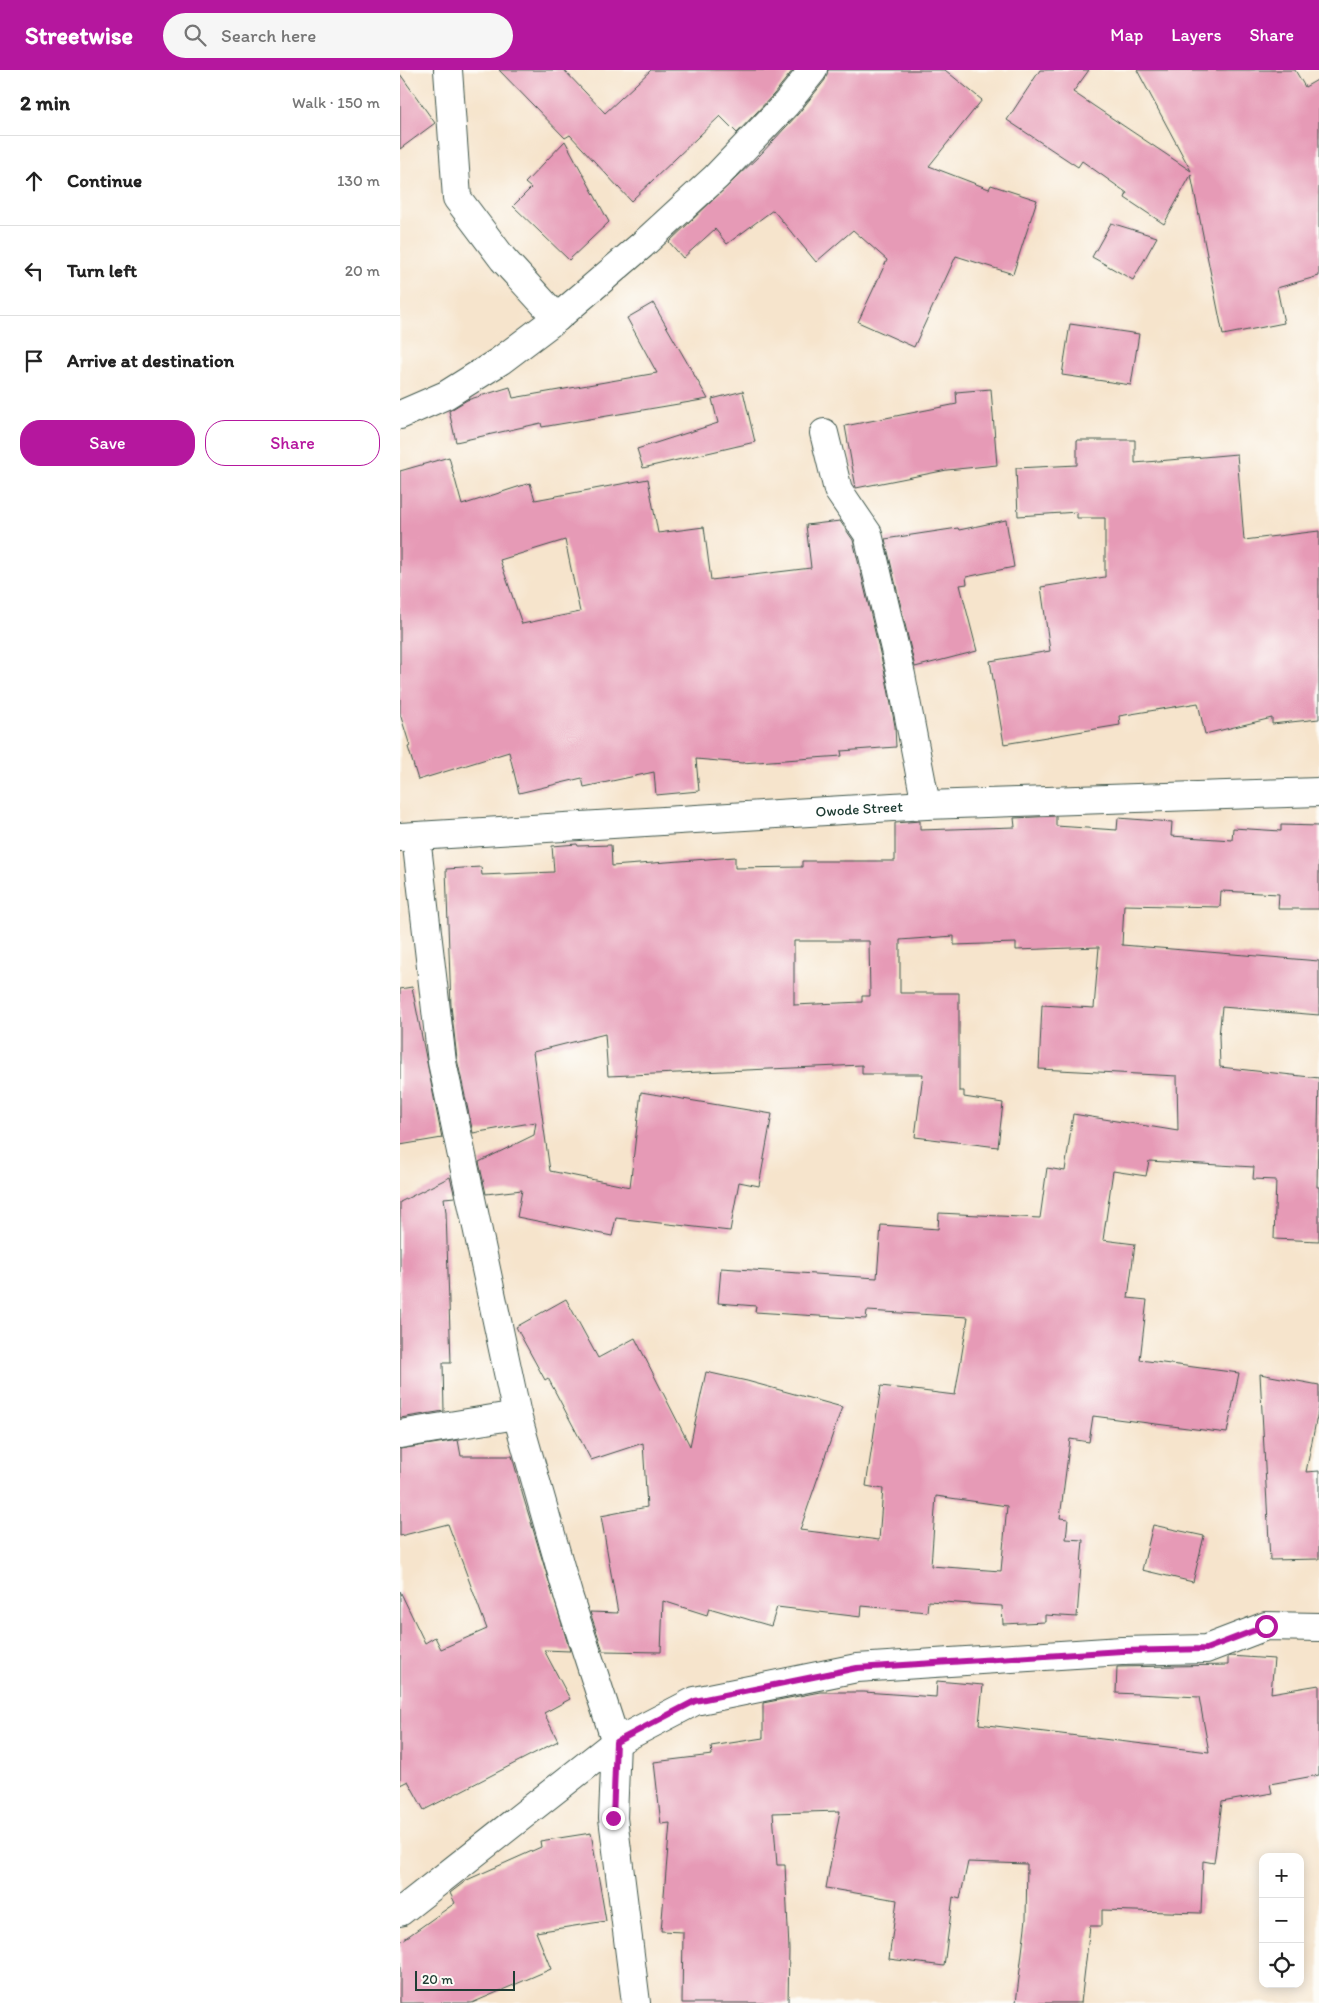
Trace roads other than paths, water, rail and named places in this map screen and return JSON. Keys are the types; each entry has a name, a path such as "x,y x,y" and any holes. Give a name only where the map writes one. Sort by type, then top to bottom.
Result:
{"street":[{"path":"448,70 457,198 503,259 557,318"},
{"path":"400,415 446,396 500,361 557,318 642,245 716,177 786,104 814,70"},
{"path":"824,433 838,490 868,534 901,675 926,805"},
{"name":"Owode Street","path":"408,837 926,805 1319,792"},
{"path":"408,837 442,1062 518,1415 569,1598 616,1742 613,1818 636,2003"},
{"path":"400,1434 518,1415"},
{"path":"400,1912 616,1742 695,1701 857,1668 1122,1651 1206,1649 1266,1626 1319,1627"}]}
